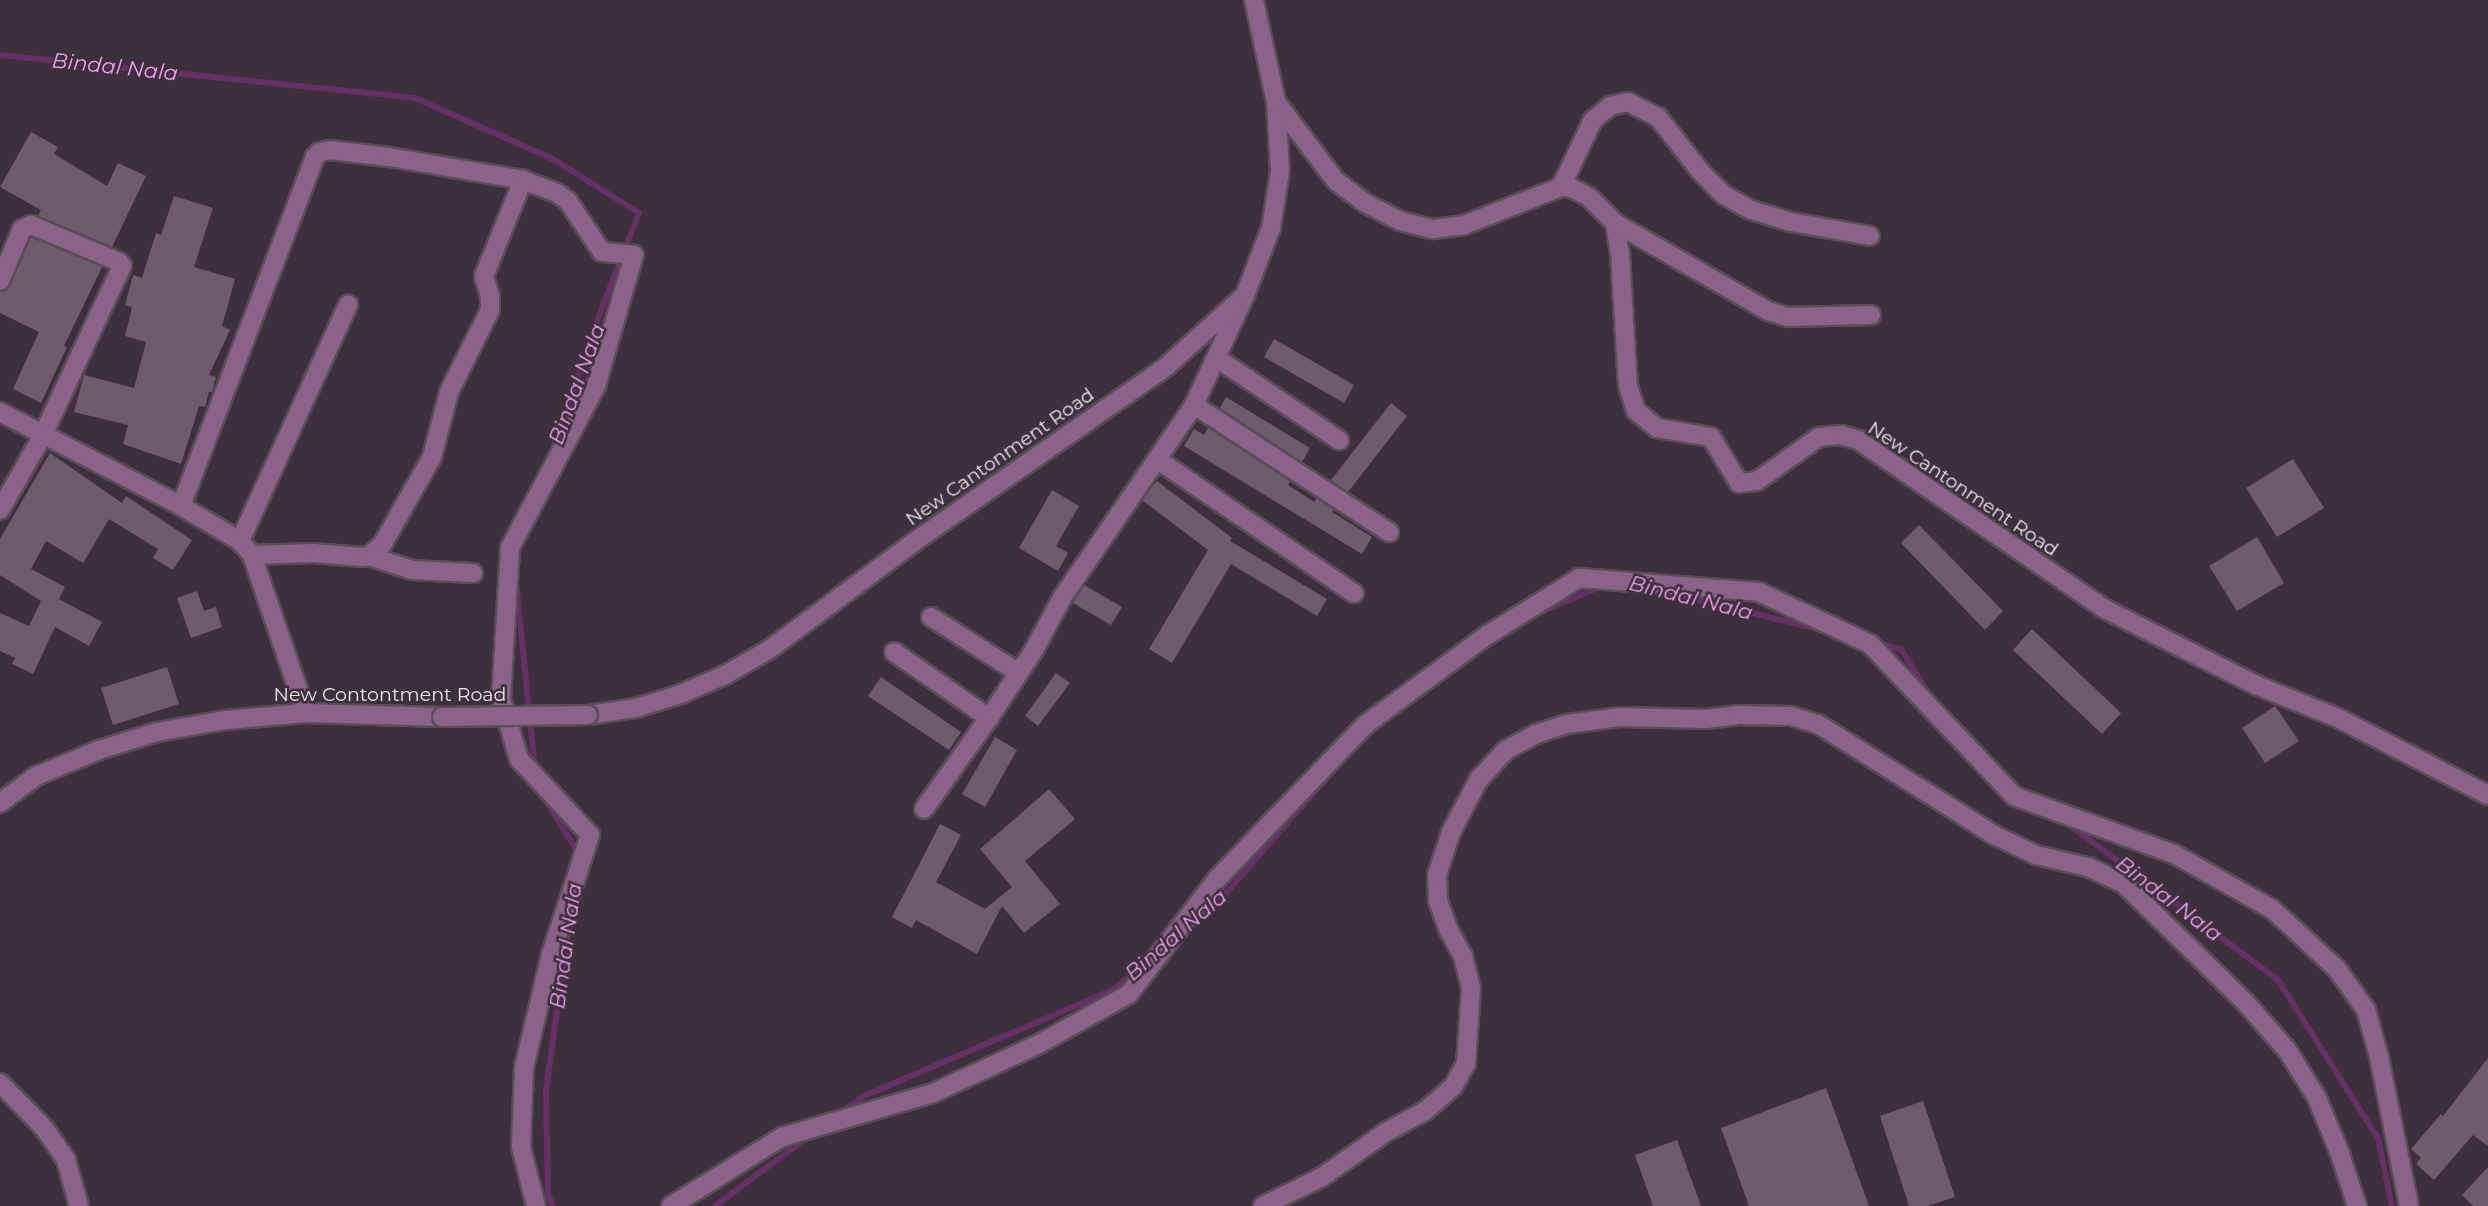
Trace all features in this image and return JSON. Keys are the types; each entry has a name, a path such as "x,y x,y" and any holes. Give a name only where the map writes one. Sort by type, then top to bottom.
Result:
{"street":[{"name":"New Cantonment Road","path":"588,715 636,708 681,694 725,675 771,649 914,542 1167,366 1245,295 1271,228 1280,171 1276,102 1254,0"},
{"name":"New Cantonment Road","path":"1276,102 1336,181 1365,203 1400,221 1433,229 1464,225 1561,187"},
{"path":"1870,236 1791,222 1751,210 1724,195 1700,171 1658,117 1628,103 1610,106 1593,120 1561,187 1572,188 1589,197 1615,223 1768,312 1788,317 1871,315"},
{"path":"181,506 316,154 330,150 388,157 523,180 548,189 568,201 602,252 635,255 596,386 510,548 501,699 519,759 590,835 551,954 524,1067 521,1147 536,1206"},
{"path":"369,556 382,545 432,457 449,392 490,310 491,296 484,275 523,180"},
{"name":"New Cantonment Road","path":"1615,223 1620,253 1628,386 1636,411 1657,428 1711,437 1739,483 1757,481 1819,437 1841,435 1858,440 2103,608 2256,685 2340,719 2488,795"},
{"path":"0,281 22,229 31,225 121,264 43,435 0,510"},
{"path":"924,810 1019,673 1062,598 1194,405 1218,359 1245,295"},
{"path":"306,713 246,548 348,305"},
{"path":"1218,359 1339,440"},
{"path":"1194,405 1389,532"},
{"path":"0,412 181,506 246,548 369,556 412,570 473,573"},
{"path":"1158,460 1354,593"},
{"path":"671,1206 782,1137 933,1093 1039,1044 1129,994 1217,879 1365,725 1486,636 1579,578 1759,592 1858,638 1870,644 2014,796 2174,854 2272,909 2337,969 2366,1010 2379,1057 2409,1206"},
{"path":"931,617 1019,673"},
{"path":"894,652 989,718"},
{"name":"New Contontment Road","path":"0,803 36,776 99,750 157,732 226,720 306,713 442,717 588,715"},
{"path":"1263,1206 1322,1177 1386,1132 1425,1111 1453,1087 1466,1064 1471,988 1463,956 1448,931 1438,900 1437,875 1451,832 1479,779 1506,750 1535,734 1567,724 1620,716 1706,719 1737,715 1791,716 1818,724 1994,835 2036,855 2088,867 2123,883 2246,1003 2287,1050 2316,1096 2357,1206"},
{"path":"0,1083 44,1128 66,1160 79,1206"}],"building":[{"path":"31,132 58,147 54,154 107,186 118,163 146,176 112,247 38,216 41,210 0,187"},
{"path":"174,196 213,208 194,267 235,279 222,326 230,330 209,375 216,377 212,392 209,392 205,407 199,406 181,464 123,444 128,425 74,412 84,375 134,388 146,342 125,336 132,307 125,305 133,275 142,278 156,233 161,235"},
{"path":"31,237 102,267 64,346 67,347 41,403 13,389 39,332 0,313 0,292 10,285"},
{"path":"1274,339 1354,385 1344,403 1264,357"},
{"path":"1226,397 1310,448 1302,462 1220,408"},
{"path":"1391,403 1407,416 1348,492 1331,480"},
{"path":"1208,428 1290,481 1288,485 1314,502 1317,498 1334,510 1332,512 1372,537 1362,554 1184,446 1194,429 1204,435"},
{"path":"50,453 122,503 126,496 192,540 173,570 153,558 158,549 109,519 83,563 46,541 31,569 65,587 59,599 102,622 89,646 55,627 33,674 12,664 15,658 0,651 0,613 29,626 41,601 0,575 0,539"},
{"path":"2293,459 2324,508 2277,537 2246,488"},
{"path":"1157,481 1232,538 1230,541 1327,599 1317,616 1231,564 1172,663 1149,649 1208,550 1142,500"},
{"path":"1052,490 1079,506 1056,546 1068,553 1058,571 1019,548"},
{"path":"1919,525 2003,611 1985,630 1901,543"},
{"path":"2257,537 2284,583 2237,611 2209,566"},
{"path":"1084,585 1122,607 1111,625 1073,603"},
{"path":"197,591 204,611 216,607 222,627 191,638 177,598"},
{"path":"2032,629 2121,713 2102,734 2013,650"},
{"path":"167,667 179,704 113,725 101,688"},
{"path":"1056,673 1070,683 1038,726 1025,716"},
{"path":"881,677 961,732 949,750 868,696"},
{"path":"2275,706 2299,741 2265,763 2242,728"},
{"path":"995,737 1017,750 985,807 962,794"},
{"path":"1049,789 1075,819 1025,861 1060,904 1024,933 1002,906 977,954 916,920 912,928 892,917 940,824 961,835 936,882 985,909 1012,887 980,849"},
{"path":"2488,1058 2488,1146 2473,1135 2434,1180 2416,1164 2421,1158 2411,1149 2441,1114 2443,1116"},
{"path":"1826,1088 1869,1206 1749,1206 1721,1128"},
{"path":"1923,1101 1955,1197 1927,1206 1909,1206 1880,1116"},
{"path":"1677,1140 1701,1206 1653,1206 1635,1155"},
{"path":"2488,1167 2488,1206 2473,1206 2462,1195"}],"waterway":[{"name":"Bindal Nala","path":"0,55 415,98 553,159 639,213 600,313 551,455"},
{"name":"Bindal Nala","path":"516,582 535,769"},
{"name":"Bindal Nala","path":"1534,615 1602,586"},
{"name":"Bindal Nala","path":"1666,592 1822,630"},
{"name":"Bindal Nala","path":"1877,643 1901,649 1932,699"},
{"name":"Bindal Nala","path":"1362,739 1395,713"},
{"name":"Bindal Nala","path":"1190,927 1213,908 1331,773"},
{"name":"Bindal Nala","path":"537,787 579,854"},
{"name":"Bindal Nala","path":"2064,821 2278,980 2378,1138 2392,1206"},
{"name":"Bindal Nala","path":"553,1206 548,1195 546,1090 569,924"},
{"name":"Bindal Nala","path":"840,1113 864,1096 1112,990 1141,967"},
{"name":"Bindal Nala","path":"715,1206 809,1136"}]}
